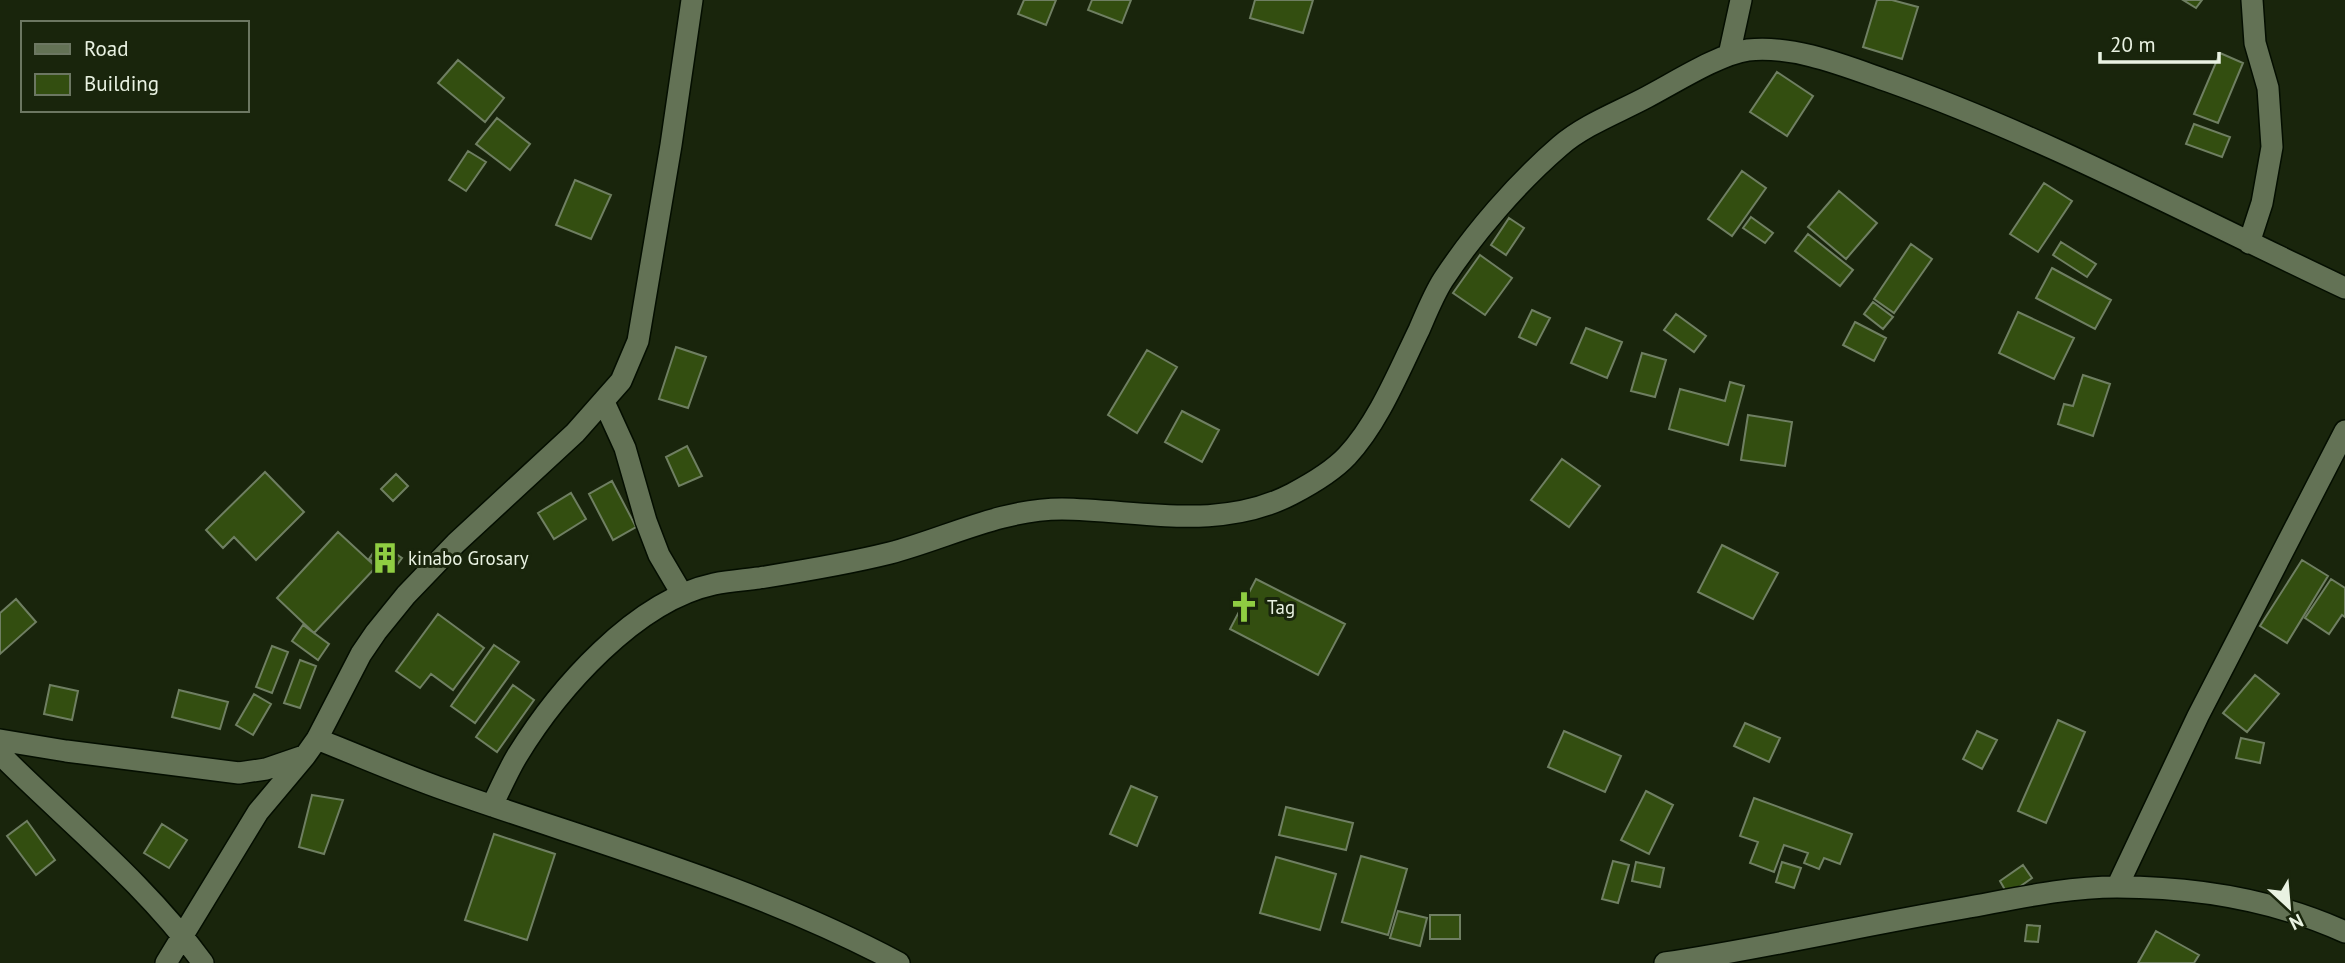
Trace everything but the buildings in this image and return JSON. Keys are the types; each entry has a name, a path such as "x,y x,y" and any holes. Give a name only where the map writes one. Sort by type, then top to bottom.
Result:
{"street":[{"path":"166,963 258,812 311,748 361,654 406,595 456,543 575,433 621,381 638,341 692,0"},
{"path":"1729,55 1741,0"},
{"path":"2249,243 2262,203 2272,147 2268,88 2255,43 2252,0"},
{"path":"492,806 516,757 568,686 650,612 682,594 715,584 844,564 899,551 1008,515 1058,509 1159,517 1199,517 1242,510 1283,499 1314,482 1347,456 1390,389 1440,285 1487,223 1563,143 1601,120 1729,55 1743,51 1766,50 1809,56 1908,88 1967,111 2345,288"},
{"path":"604,402 625,448 646,521 660,555 682,594"},
{"path":"2117,887 2198,716 2345,431"},
{"path":"0,740 239,773 266,769 311,748 602,841 751,894 852,938 899,963"},
{"path":"0,754 77,829 125,871 183,934 203,963"},
{"path":"1665,963 1764,948 1902,919 2063,890 2117,887 2200,891 2298,914 2345,932"}],"place":[{"name":"kinabo Grosary","path":"385,558"},
{"name":"Tag","path":"1244,607"}]}
